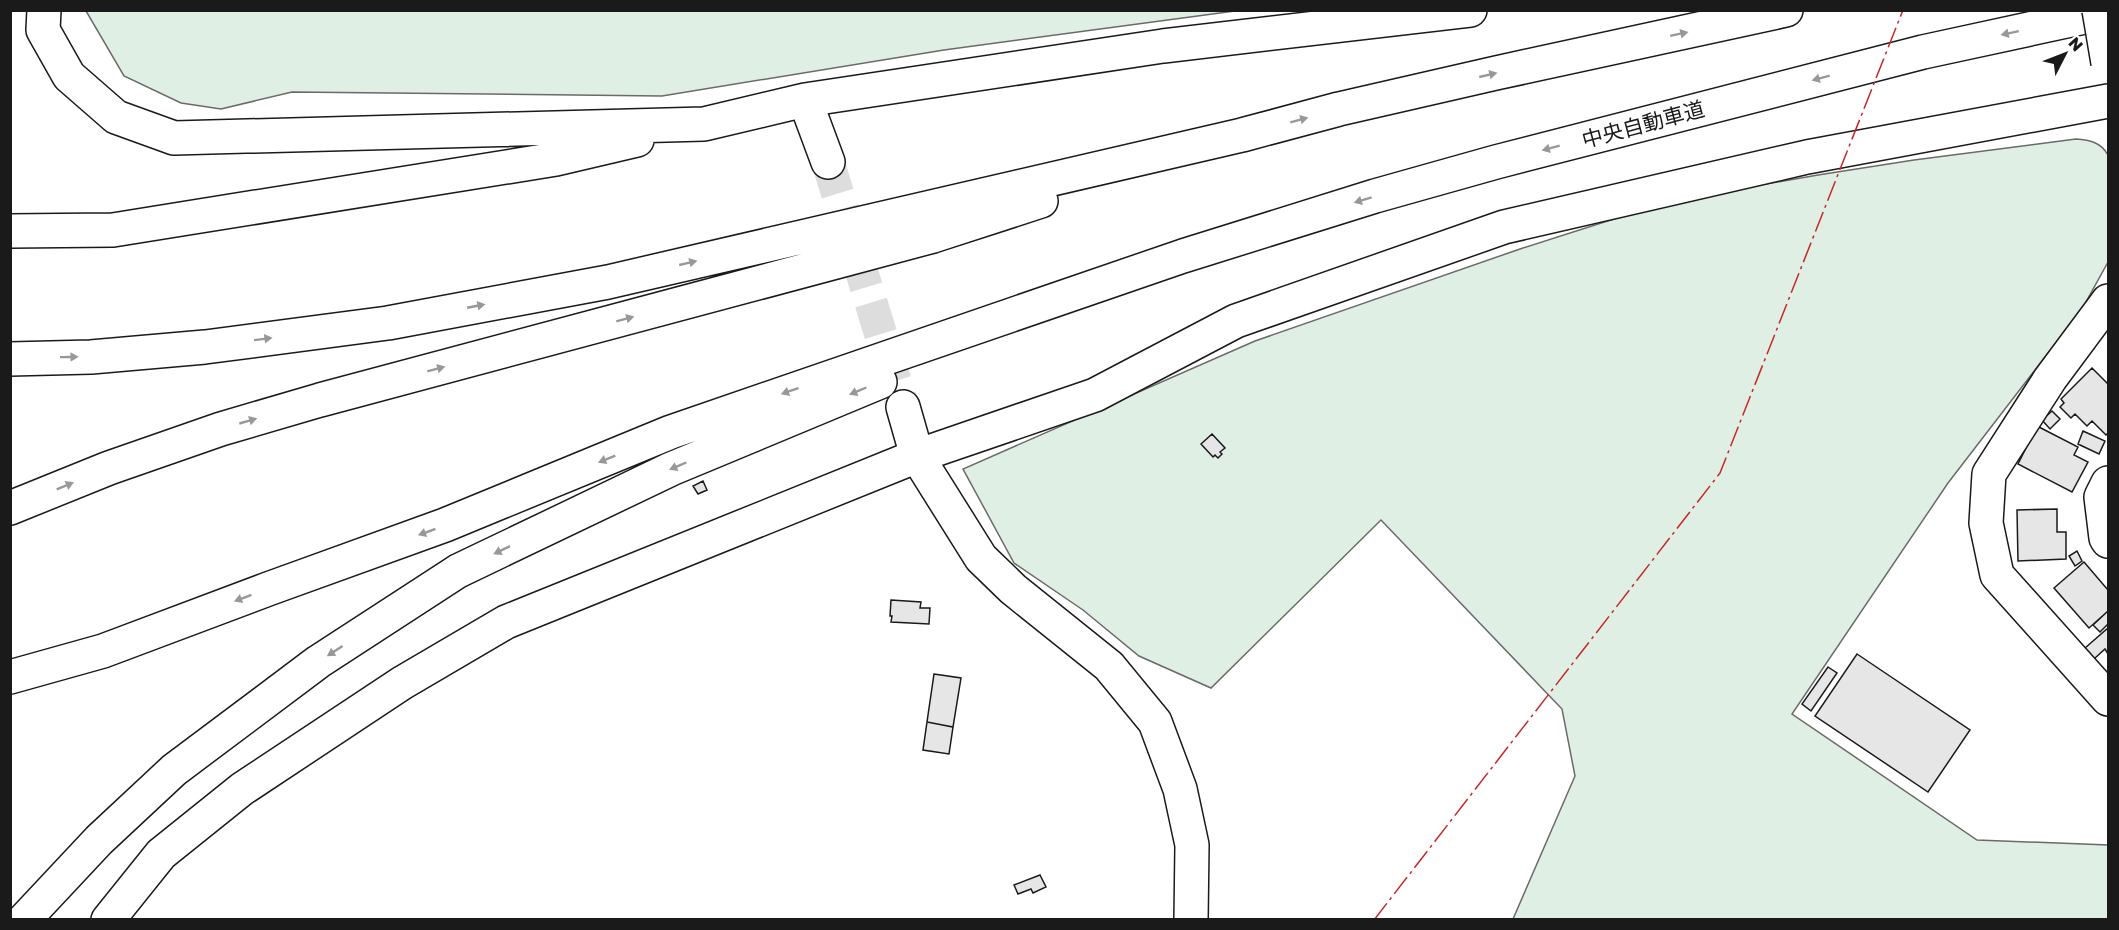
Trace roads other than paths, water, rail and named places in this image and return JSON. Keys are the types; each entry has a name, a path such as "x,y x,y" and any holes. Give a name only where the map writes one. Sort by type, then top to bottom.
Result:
{"main road":[{"path":"44,10 43,30 69,76 116,117 174,138 704,124"},
{"path":"10,231 113,230 556,159 805,100 1163,46 1470,10"},
{"path":"10,359 91,357 205,347 388,323 608,282 1242,135 1429,88 1786,10"},
{"path":"2099,10 2109,63"},
{"name":"中央自動車道","path":"1183,256 1375,196 1496,162 1923,52 2109,12"},
{"path":"805,100 828,162"},
{"path":"108,920 161,854 242,789 402,683 497,628 917,456 1095,395 1236,321 1504,227 1807,157 2109,101"},
{"path":"10,508 109,468 221,429 331,397 933,236 1242,135"},
{"path":"10,677 103,651 445,525 671,432 1183,256"},
{"path":"24,920 99,840 174,770 318,662 458,571 671,469 1183,256"},
{"path":"2109,301 2050,379 1989,474 1986,523 1997,575 2109,699"},
{"path":"903,407 917,456 981,558 1013,590 1110,666 1155,723 1180,789 1192,845 1191,920"},
{"path":"2109,483 2102,497 2106,538 2109,541"}],"tunnel":[{"path":"828,162 903,407"}]}
